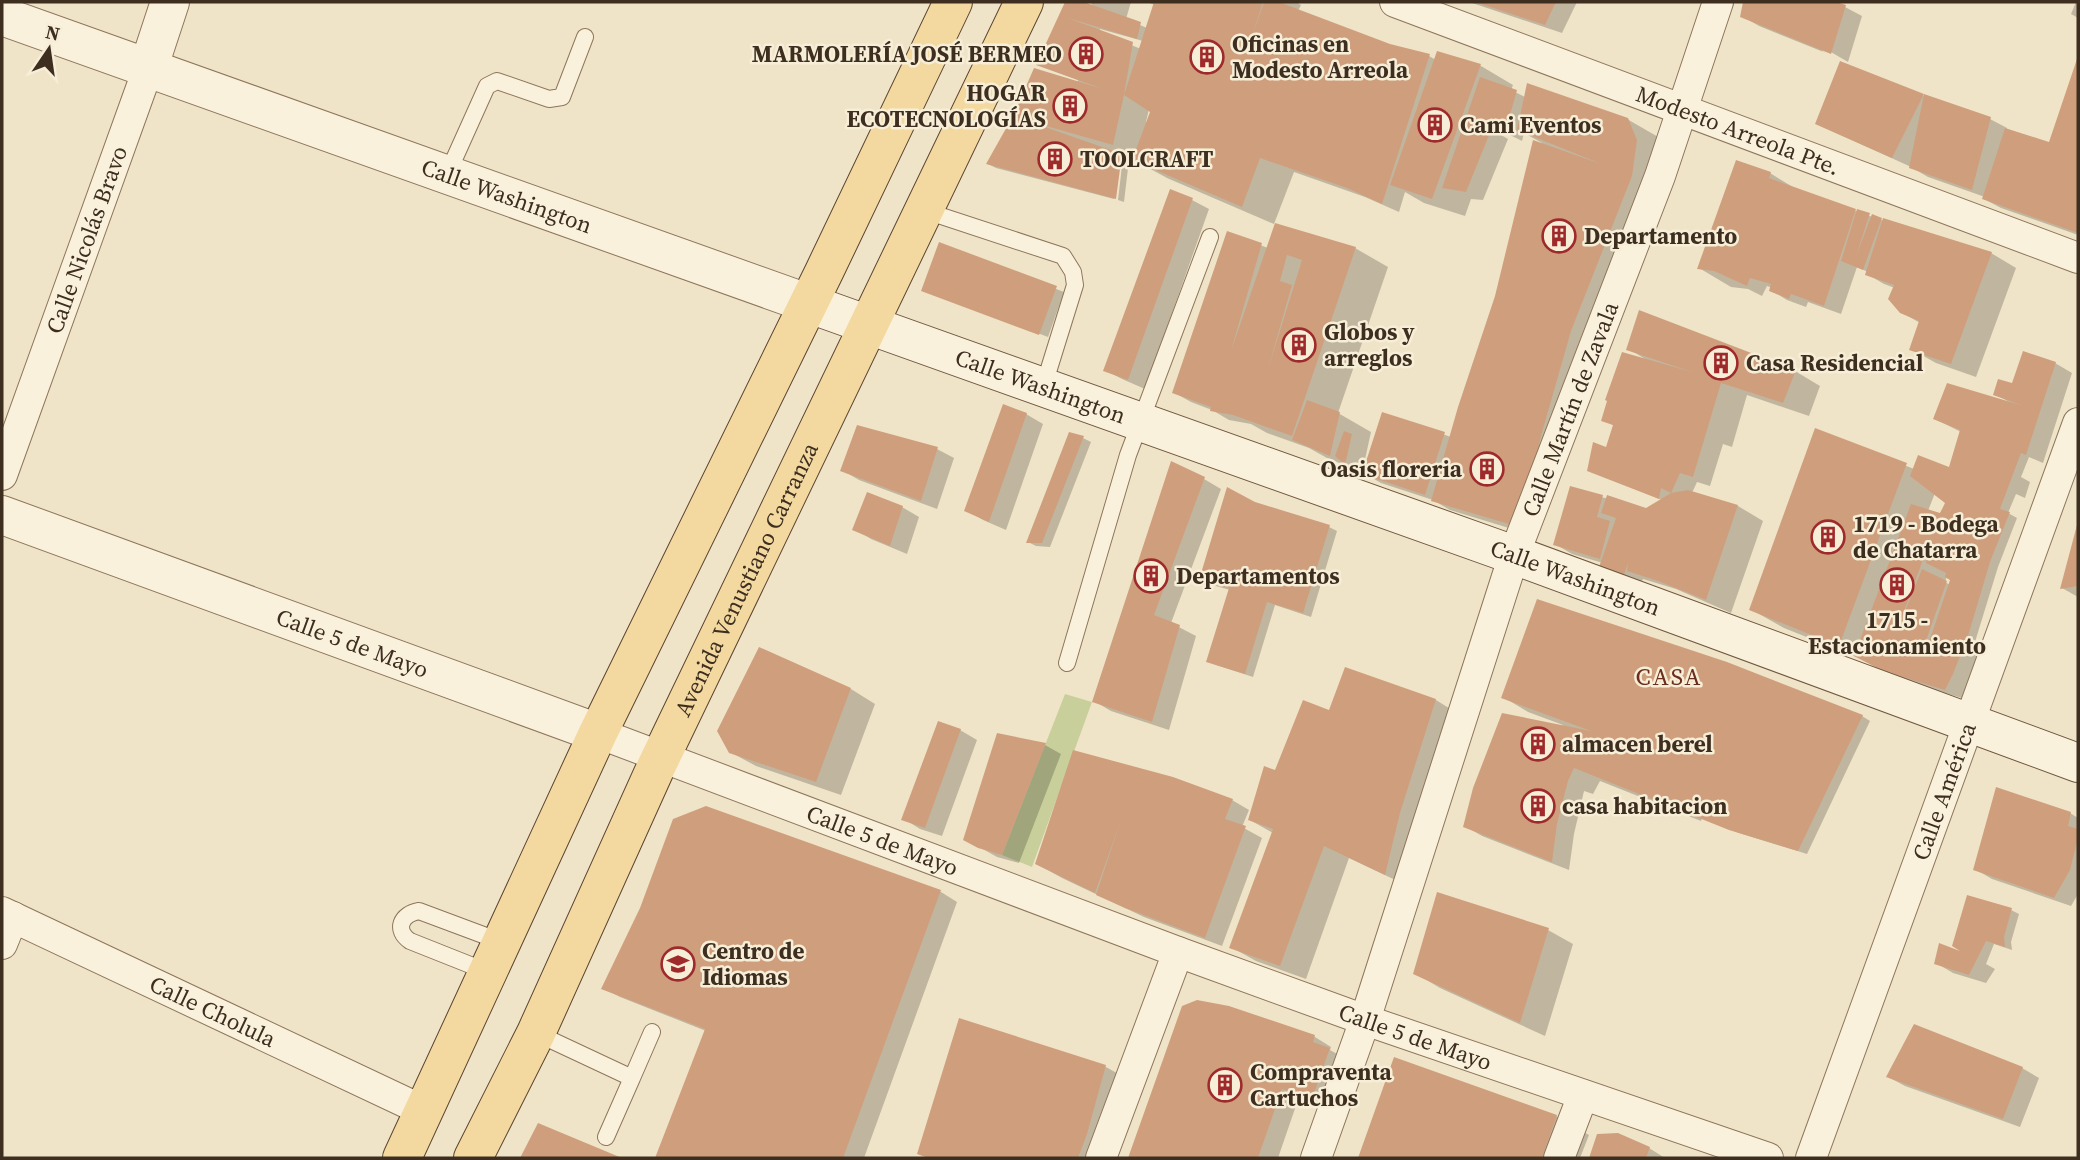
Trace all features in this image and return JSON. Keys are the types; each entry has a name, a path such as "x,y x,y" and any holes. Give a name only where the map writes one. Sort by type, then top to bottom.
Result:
{"main road":[{"path":"402,1158 598,733 953,2"},
{"name":"Avenida Venustiano Carranza","path":"473,1158 536,1033 656,767 1024,2"}],"street":[{"name":"Calle Nicolás Bravo","path":"2,475 170,2"},
{"name":"Calle Martín de Zavala","path":"1316,1158 1365,1020 1514,555 1660,176 1718,2"},
{"name":"Modesto Arreola Pte.","path":"1407,4 2078,258"},
{"name":"Calle Washington","path":"2,16 1514,555 2078,763"},
{"name":"Calle América","path":"1811,1158 2078,424"},
{"name":"Calle 5 de Mayo","path":"2,514 662,756 1178,952 1365,1020 1768,1158"},
{"name":"Calle Cholula","path":"6,924 424,1111"},
{"path":"1101,1158 1178,952"},
{"path":"1559,1158 1583,1095"}],"lane":[{"path":"447,175 487,86 497,81 549,99 562,97 584,37"},
{"path":"923,210 1063,256 1073,272 1075,285 1043,388"},
{"path":"1067,663 1128,455 1210,237"},
{"path":"419,911 495,957 410,942 401,929 403,918 408,912 419,911"},
{"path":"606,1137 652,1032"},
{"path":"536,1033 632,1078"}],"green space":[{"path":"1065,694 1092,702 1032,867 1002,855"}],"building":[{"path":"1065,2 1084,2 1141,22 1137,39 1068,18 1133,42 1113,145 1025,120 1122,154 1116,199 986,164 1013,116 1034,68 1103,89 1036,65"},
{"path":"1154,2 1263,2 1252,36 1264,2 1279,2 1390,44 1430,54 1382,204 1347,188 1260,158 1242,207 1132,160 1150,112 1124,95"},
{"path":"1475,2 1556,2 1545,25"},
{"path":"1743,2 1836,2 1846,5 1831,54 1740,17"},
{"name":"Cami Eventos","path":"1437,51 1481,64 1432,199 1390,185"},
{"path":"2078,56 2078,233 1982,199 2005,128 2049,142"},
{"path":"1840,61 1924,94 1892,158 1815,124"},
{"path":"1480,77 1517,90 1505,133 1492,128 1466,192 1442,188"},
{"path":"1527,83 1628,118 1637,140 1632,176 1571,331 1519,527 1431,501 1458,407 1495,296 1533,140 1601,164 1517,130"},
{"path":"1924,94 1991,117 1972,190 1909,168"},
{"path":"1736,160 1771,172 1769,178 1856,209 1824,306 1791,294 1789,299 1769,291 1771,284 1750,278 1747,286 1714,271 1697,269"},
{"path":"1170,189 1193,198 1128,380 1103,371"},
{"path":"1857,209 1870,213 1856,256 1872,214 1882,218 1863,270 1841,261"},
{"path":"1883,218 1992,252 1951,364 1909,350 1919,321 1900,313 1888,299 1894,285 1865,275"},
{"path":"1275,223 1356,247 1292,436 1233,415 1210,411 1211,407 1172,393 1227,231 1262,243 1231,351","holes":["1287,255 1302,260 1268,369 1292,285 1280,281"]},
{"path":"939,242 1057,286 1039,335 921,291"},
{"path":"1639,310 1796,370 1783,403 1721,383 1693,477 1680,473 1671,493 1661,488 1659,499 1587,471 1593,442 1606,447 1613,425 1601,421 1607,401 1605,400 1622,352 1692,372 1626,350"},
{"path":"2023,351 2056,362 2026,455 2021,453 2000,509 2010,512 1990,562 1968,636 1953,674 1945,690 1883,671 1854,656 1911,504 1940,513 1945,503 1910,476 1918,455 1949,467 1960,430 1933,419 1947,383 2024,406 1993,395 1998,379 2012,383","holes":["1931,538 1926,563 1946,573 1945,577 1950,580 1929,642 1921,655 1947,581 1922,569 1895,636"]},
{"name":"Globos y arreglos","path":"1307,400 1340,412 1330,456 1292,440"},
{"path":"1003,404 1027,413 989,522 964,511"},
{"path":"1382,412 1445,432 1425,495 1362,474"},
{"path":"857,425 938,447 921,501 840,471"},
{"name":"1719 - Bodega de Chatarra","path":"1815,428 1907,463 1839,646 1749,610"},
{"path":"1344,431 1352,434 1345,465 1335,456"},
{"path":"1069,432 1084,436 1042,543 1026,543"},
{"name":"Departamentos","path":"1171,461 1205,477 1154,615 1180,625 1152,722 1092,702"},
{"path":"1570,486 1603,495 1597,517 1610,521 1600,559 1553,545"},
{"path":"1227,487 1255,502 1330,525 1303,613 1267,602 1245,674 1206,662 1229,588 1199,580"},
{"path":"1688,490 1738,505 1706,600 1627,571 1628,563 1624,575 1599,567 1616,518 1601,513 1607,495 1646,508 1671,493"},
{"path":"867,492 903,506 890,546 852,530"},
{"path":"2077,525 2078,586 2060,589"},
{"path":"1537,599 1727,662 1863,715 1798,851 1729,830 1574,768 1557,824 1552,862 1463,827 1473,788 1502,713 1591,731 1501,698"},
{"path":"759,647 851,688 816,782 729,753 717,731"},
{"path":"1345,667 1436,699 1400,813 1385,875 1324,846 1280,966 1229,948 1273,829 1248,820 1264,766 1275,770 1303,700 1329,710"},
{"path":"938,721 961,729 925,828 901,820"},
{"path":"997,733 1046,743 1002,855 963,840"},
{"path":"1073,750 1173,777 1233,799 1225,819 1246,826 1205,938 1096,895 1120,823 1095,893 1035,864"},
{"path":"1996,787 2071,812 2068,826 2078,829 2078,838 2070,870 2054,898 1973,870"},
{"path":"706,806 941,890 843,1158 655,1158 705,1029 601,989 640,908 673,819"},
{"path":"1437,892 1549,928 1520,1023 1413,974"},
{"path":"1967,895 2012,908 2004,937 2005,947 1986,941 1969,975 1934,964 1939,943 1960,951 1952,946"},
{"path":"1197,1000 1229,1006 1315,1035 1313,1042 1330,1048 1312,1099 1282,1089 1258,1158 1128,1158 1182,1006"},
{"path":"959,1018 1106,1065 1078,1158 928,1158 917,1154"},
{"path":"1914,1024 2023,1067 2003,1119 1886,1077"},
{"path":"1394,1057 1557,1115 1542,1158 1358,1158"},
{"path":"538,1123 622,1158 520,1158"},
{"path":"1618,1133 1650,1147 1646,1158 1589,1158 1597,1134"}],"place":[{"name":"MARMOLERÍA JOSÉ BERMEO","path":"1086,54"},
{"name":"Oficinas en Modesto Arreola","path":"1207,57"},
{"name":"HOGAR ECOTECNOLOGÍAS","path":"1070,106"},
{"name":"Cami Eventos","path":"1435,125"},
{"name":"TOOLCRAFT","path":"1055,159"},
{"name":"Departamento","path":"1559,236"},
{"name":"Globos y arreglos","path":"1299,345"},
{"name":"Casa Residencial","path":"1721,363"},
{"name":"Oasis floreria","path":"1487,469"},
{"name":"1719 - Bodega de Chatarra","path":"1828,537"},
{"name":"Departamentos","path":"1151,576"},
{"name":"1715 - Estacionamiento","path":"1897,585"},
{"name":"almacen berel","path":"1538,744"},
{"name":"casa habitacion","path":"1538,806"},
{"name":"Centro de Idiomas","path":"678,964"},
{"name":"Compraventa Cartuchos","path":"1225,1085"}],"district":[{"name":"CASA","path":"1669,676"}]}
